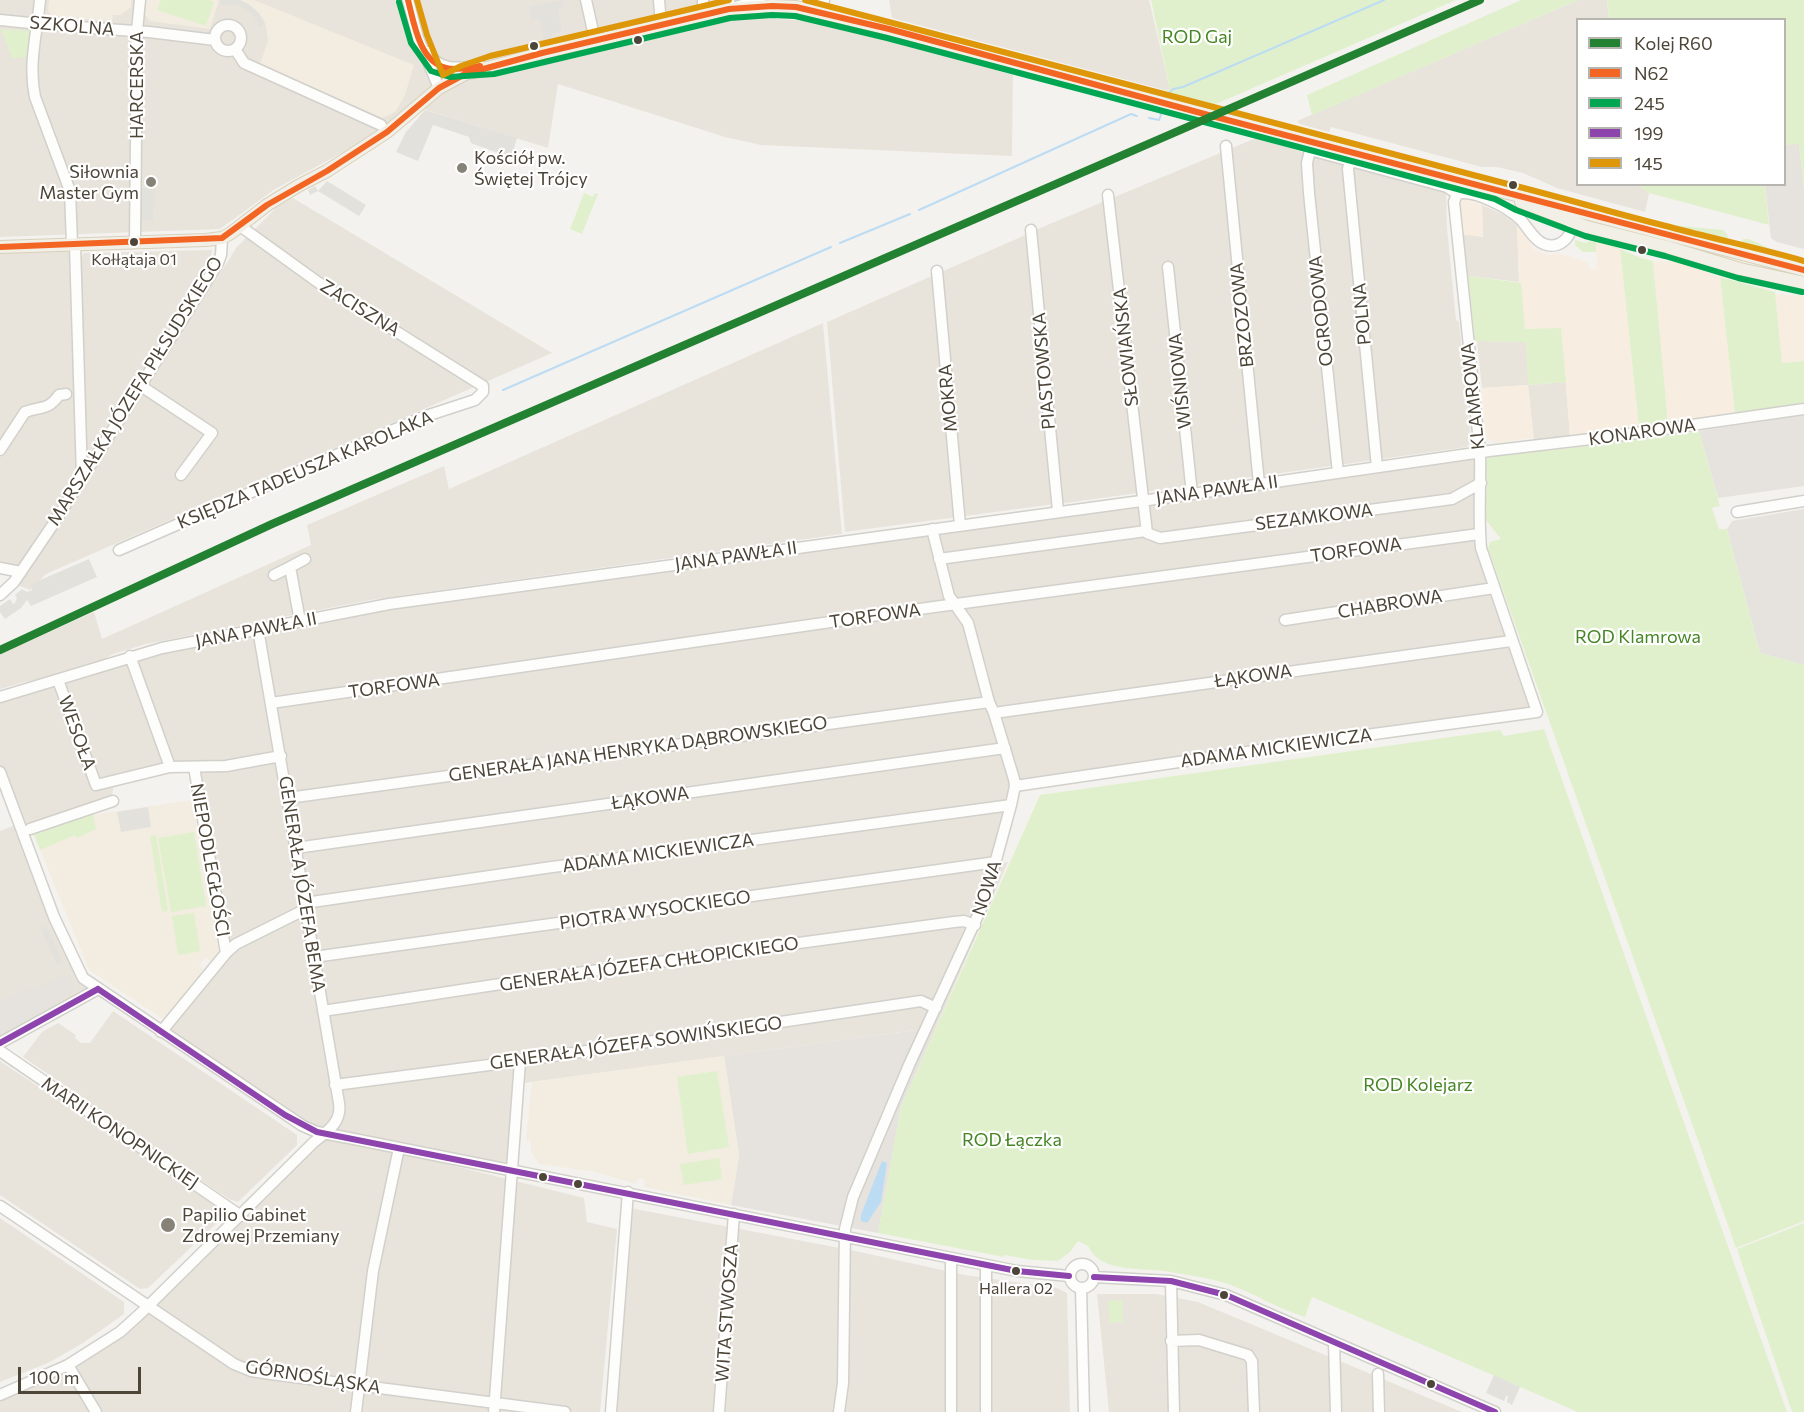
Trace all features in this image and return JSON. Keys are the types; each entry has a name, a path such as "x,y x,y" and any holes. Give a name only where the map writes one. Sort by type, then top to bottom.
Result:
{"main road":[{"name":"MARSZAŁKA JÓZEFA PIŁSUDSKIEGO","path":"222,238 267,205 327,171 387,132 439,88 465,74 492,65 703,15 729,5 822,6 1498,191 1519,202 1574,217"},
{"path":"1574,217 1804,270"},
{"path":"1574,217 1740,269 1804,283"},
{"path":"0,247 222,238"}],"street":[{"path":"40,0 33,54 32,85 70,191 82,478"},
{"name":"HARCERSKA","path":"135,242 137,31 140,0"},
{"path":"408,0 418,38 439,88"},
{"path":"586,0 595,40"},
{"path":"659,0 661,25"},
{"path":"703,0 703,15"},
{"path":"729,5 760,0"},
{"name":"SZKOLNA","path":"0,20 215,40 221,49 228,51 234,49 244,63 381,125"},
{"path":"215,40 216,33 221,28 228,26 235,28 240,38 239,44 234,49"},
{"path":"418,38 433,59 447,68 492,65"},
{"name":"BRZOZOWA","path":"1226,146 1258,484"},
{"name":"OGRODOWA","path":"1338,473 1307,163 1310,150 1350,160"},
{"path":"1350,160 1447,187 1457,194 1464,193 1505,208 1517,217 1542,244 1550,246 1566,240 1574,217"},
{"name":"POLNA","path":"1350,160 1348,169 1377,467"},
{"name":"KLAMROWA","path":"1457,194 1454,201 1482,483 1480,548 1537,712"},
{"name":"SŁOWIAŃSKA","path":"1108,195 1143,500"},
{"name":"ZACISZNA","path":"240,226 297,268 483,386"},
{"name":"PIASTOWSKA","path":"1031,230 1058,511"},
{"name":"MARSZAŁKA JÓZEFA PIŁSUDSKIEGO","path":"0,595 21,572 218,263 222,238"},
{"name":"WIŚNIOWA","path":"1168,267 1192,494"},
{"name":"MOKRA","path":"937,271 960,525"},
{"path":"141,386 212,433 181,475"},
{"name":"KSIĘDZA TADEUSZA KAROLAKA","path":"119,550 423,417 475,400 483,392 483,386"},
{"path":"0,450 25,412 46,408 59,394 66,394"},
{"name":"KONAROWA","path":"1479,452 1804,409"},
{"name":"JANA PAWŁA II","path":"0,697 162,648 389,604 1192,494 1479,452"},
{"name":"SEZAMKOWA","path":"939,559 1146,531 1150,536 1160,538 1452,500 1482,483"},
{"path":"1143,500 1146,531"},
{"path":"1737,512 1804,501"},
{"name":"NOWA","path":"839,1412 843,1383 846,1225 858,1184 986,900 1015,786 968,624 949,596 932,529"},
{"name":"TORFOWA","path":"271,703 955,605 1479,534"},
{"path":"274,574 305,559"},
{"path":"290,567 300,621"},
{"path":"0,568 21,572"},
{"name":"CHABROWA","path":"1285,620 1494,588"},
{"name":"GENERAŁA JÓZEFA BEMA","path":"0,1395 69,1365 120,1332 333,1126 339,1115 340,1108 258,629"},
{"name":"ŁĄKOWA","path":"994,713 1511,641"},
{"name":"NIEPODLEGŁOŚCI","path":"130,656 170,767"},
{"name":"WESOŁA","path":"58,680 96,786 170,767"},
{"name":"GENERAŁA JANA HENRYKA DĄBROWSKIEGO","path":"288,798 989,702"},
{"name":"ADAMA MICKIEWICZA","path":"1015,786 1310,742 1537,712"},
{"name":"ŁĄKOWA","path":"296,848 1005,748"},
{"path":"170,767 226,766 281,756"},
{"name":"NIEPODLEGŁOŚCI","path":"194,767 225,953"},
{"path":"0,772 54,918 81,975 161,1032 303,1126 325,1133 951,1258 1030,1273 1069,1276"},
{"path":"30,829 113,801"},
{"name":"ADAMA MICKIEWICZA","path":"161,1032 225,953 236,944 305,906 1011,805"},
{"name":"PIOTRA WYSOCKIEGO","path":"314,957 996,862"},
{"name":"GENERAŁA JÓZEFA CHŁOPICKIEGO","path":"323,1011 540,978 954,922 964,921 975,925"},
{"path":"0,1043 98,989"},
{"name":"GENERAŁA JÓZEFA SOWIŃSKIEGO","path":"335,1085 520,1061 921,1001 936,1008"},
{"name":"MARII KONOPNICKIEJ","path":"0,1051 241,1216"},
{"path":"494,1408 520,1061"},
{"path":"356,1412 373,1271 399,1148"},
{"path":"611,1412 628,1192"},
{"name":"GÓRNOŚLĄSKA","path":"0,1206 244,1369 494,1408 565,1412"},
{"name":"WITA STWOSZA","path":"719,1412 735,1214"},
{"path":"951,1258 951,1412"},
{"path":"1084,1263 1092,1268 1094,1277 1090,1285 1081,1288 1073,1284 1069,1276 1075,1265 1084,1263"},
{"path":"986,1264 986,1412"},
{"path":"1094,1277 1170,1281 1239,1300 1496,1412"},
{"path":"1170,1281 1174,1412"},
{"path":"1081,1288 1084,1412"},
{"path":"1171,1341 1199,1340 1248,1355 1252,1361 1254,1412"},
{"path":"1334,1343 1336,1412"},
{"path":"69,1365 96,1412"},
{"path":"1378,1374 1379,1412"}],"shaded area":[{"path":"0,0 406,0 437,87 379,133 275,189 220,229 0,237"},
{"path":"49,0 131,0 131,7 121,15 113,15 112,21 52,16 48,11"},
{"path":"146,0 219,0 210,29 150,21 145,15"},
{"path":"220,0 240,0 247,3 259,13 265,24 260,27 254,16 247,10 236,5 220,5"},
{"path":"240,0 254,0 414,65 405,95 396,111 383,118 260,64 268,41 266,26 253,8"},
{"path":"409,0 754,0 440,86"},
{"path":"562,0 564,7 558,9 562,32 552,34 552,38 544,40 541,23 538,18 531,20 529,7"},
{"path":"889,0 1149,0 1170,89 1165,90 892,18"},
{"path":"1578,0 1607,0 1609,18 1576,18 1576,186 1639,186 1649,193 1645,212 1557,188 1523,173 1497,167 1482,167 1331,127 1329,132 1300,124 1297,121"},
{"path":"748,17 807,21 881,37 1013,75 1012,156 761,145 725,137 558,84 548,148 426,110 423,101 455,83 485,75"},
{"path":"425,110 517,138 511,158 471,143 469,137 433,125 418,161 396,152 406,132"},
{"path":"1261,136 1299,151 1446,190 1447,228 1456,320 1459,322 1471,441 1467,447 1059,504 1033,231"},
{"path":"1799,143 1804,190 1804,249 1777,242 1771,238 1765,186 1786,186 1786,145"},
{"path":"327,181 366,205 359,216 318,191"},
{"path":"315,186 318,191 310,195 308,190"},
{"path":"142,188 155,188 153,220 141,220"},
{"path":"293,198 552,353 46,574 30,590 15,584 187,316 236,248 277,207"},
{"path":"1463,199 1482,205 1483,237 1462,234 1459,205"},
{"path":"1482,205 1504,215 1517,225 1519,282 1468,276 1462,234 1483,237"},
{"path":"1517,225 1526,234 1533,249 1550,255 1559,253 1588,263 1590,270 1597,269 1596,241 1620,249 1639,427 1570,436 1561,329 1525,330 1519,282"},
{"path":"1030,233 1055,504 845,532 827,322"},
{"path":"212,250 210,262 83,475 80,259 84,253"},
{"path":"70,251 81,477 20,570 0,567 0,252"},
{"path":"1653,261 1680,262 1720,277 1735,414 1668,423"},
{"path":"1775,294 1804,296 1804,361 1782,363"},
{"path":"823,323 842,534 370,600 146,644 113,654 96,664 60,676 0,689 0,654 94,612 102,639 311,545 307,525 444,466 449,489"},
{"path":"1477,341 1526,342 1529,385 1566,382 1570,436 1534,441 1528,385 1482,388"},
{"path":"1528,385 1533,438 1495,443 1486,437 1482,388"},
{"path":"1804,415 1804,486 1718,498 1699,431"},
{"path":"1478,454 1478,535 1535,711 1015,785 963,602 953,603 934,530"},
{"path":"1804,509 1804,665 1760,653 1727,529 1732,521"},
{"path":"931,530 950,606 961,605 1003,747 297,847 260,631 389,605"},
{"path":"89,559 97,577 31,606 27,600 21,608 5,619 0,612 0,606 10,599 13,604 15,603 17,598 15,595 22,589 27,592 32,590 31,584"},
{"path":"257,632 304,908 226,950 193,765 115,778 111,801 22,830 0,767 0,698 132,657"},
{"path":"1004,749 1012,787 995,862 315,956 298,849"},
{"path":"192,800 219,952 211,962 206,957 199,965 204,970 163,1019 89,970 33,832 72,818"},
{"path":"148,807 151,827 121,832 117,812"},
{"path":"18,824 91,989 0,1042 0,831"},
{"path":"1008,862 932,1037 916,1030 517,1084 510,1168 327,1133 337,1125 315,958"},
{"path":"305,911 338,1108 325,1132 314,1130 163,1032 224,957"},
{"path":"46,926 63,962 57,965 41,929"},
{"path":"69,975 74,984 71,994 0,1038 0,1000"},
{"path":"113,1011 297,1135 297,1145 238,1202 229,1199 92,1108 89,1102 23,1057 42,1032 58,1023 76,1035 75,1038 81,1043 90,1043"},
{"path":"917,1030 932,1037 901,1107 878,1233 731,1205 739,1155 724,1056"},
{"path":"724,1056 739,1155 731,1205 644,1187 645,1180 638,1178 636,1184 595,1172 539,1164 531,1151 531,1141 526,1140 532,1082"},
{"path":"0,1061 220,1208 221,1219 148,1288 140,1289 0,1195"},
{"path":"325,1134 584,1198 587,1222 617,1229 600,1412 0,1412 0,1402 95,1350"},
{"path":"630,1208 855,1251 965,1275 1057,1288 1067,1293 1070,1412 617,1412"},
{"path":"0,1218 124,1302 124,1314 83,1343 50,1362 0,1382"},
{"path":"1097,1294 1156,1294 1198,1302 1462,1412 1109,1412"},
{"path":"1494,1375 1520,1387 1512,1405 1507,1402 1508,1396 1504,1401 1486,1393"}],"green space":[{"path":"161,0 214,2 206,26 157,10"},
{"name":"ROD Gaj","path":"1151,0 1456,0 1209,107 1165,90 1170,89"},
{"path":"1521,0 1578,0 1312,115 1307,95"},
{"path":"1607,0 1804,0 1804,190 1799,144 1786,145 1786,18 1609,18"},
{"path":"1,29 30,31 29,57 12,58"},
{"path":"1317,137 1379,149 1496,179 1495,181 1477,180"},
{"path":"1639,186 1765,186 1769,225 1649,193"},
{"path":"584,193 593,197 595,193 598,194 582,234 570,229"},
{"path":"1562,200 1651,223 1723,230 1728,238 1722,243 1561,202"},
{"path":"1595,239 1653,261 1668,423 1639,427 1620,249 1596,242 1596,252 1583,252 1575,245 1575,240 1586,243 1594,242"},
{"path":"1743,239 1749,239 1804,264 1804,267 1743,248 1740,245"},
{"path":"1468,276 1521,283 1525,329 1561,328 1566,382 1528,385 1526,342 1475,341"},
{"path":"1720,277 1775,292 1782,363 1804,361 1804,404 1735,414"},
{"name":"ROD Klamrowa","path":"1699,431 1720,506 1712,508 1719,529 1727,529 1760,653 1804,665 1804,1221 1736,1248 1488,548 1490,542 1501,539 1485,519 1487,480 1484,461 1492,454 1554,450"},
{"name":"ROD Kolejarz","path":"1544,729 1787,1412 1578,1412 1312,1297 1305,1317 1218,1281 1171,1272 1113,1265 1102,1261 1088,1246 1078,1241 1070,1252 1058,1261 1033,1260 1004,1255 1004,1257 878,1233 901,1107 1040,795 1500,730 1504,736"},
{"path":"93,815 96,829 40,850 33,832 72,818"},
{"path":"194,832 206,906 171,912 158,838"},
{"path":"156,835 168,911 162,912 150,836"},
{"path":"194,913 200,951 178,955 172,916"},
{"path":"717,1071 729,1147 688,1154 677,1077"},
{"path":"719,1158 722,1179 684,1185 680,1164"},
{"path":"1804,1223 1804,1412 1792,1412 1737,1249"},
{"path":"1122,1300 1123,1322 1110,1323 1108,1301"}],"water":[{"path":"882,1161 887,1163 881,1202 867,1223 861,1221 861,1215"}],"waterway":[{"path":"1169,93 1173,89 1183,87 1384,0"},
{"path":"1149,118 1159,120 1161,115 1159,110"},
{"path":"919,210 1131,114 1137,116"},
{"path":"840,243 910,214"},
{"path":"503,390 831,247"}],"rail line":[{"name":"R60","path":"0,650 272,524 1480,0"}],"transit line":[{"name":"N62","path":"408,0 419,40 430,58 437,64 450,69 480,66"},
{"name":"145","path":"417,0 427,35 443,75 490,56 729,0"},
{"name":"145","path":"805,0 1804,261"},
{"name":"245","path":"399,2 411,43 431,71 450,77 494,74 730,18 795,16 887,38 1495,199 1516,210 1585,236 1665,256 1738,278 1802,292"},
{"name":"N62","path":"0,247 222,238 267,205 327,171 387,132 439,88 465,74 542,53 729,9 772,6 796,7 889,29 1212,116 1804,270"},
{"name":"199","path":"98,989 285,1115 317,1132 1017,1271 1069,1276"},
{"name":"199","path":"0,1043 98,989"},
{"name":"199","path":"1094,1277 1171,1281 1226,1295 1495,1412"}],"place":[{"name":"Kościół pw. Świętej Trójcy","path":"462,168"},
{"name":"Siłownia Master Gym","path":"151,182"},
{"name":"Kołłątaja 01","path":"134,242"},
{"name":"Papilio Gabinet Zdrowej Przemiany","path":"168,1225"},
{"name":"Hallera 02","path":"1016,1271"}],"park label":[{"name":"ROD Łączka","path":"1012,1140"}]}
